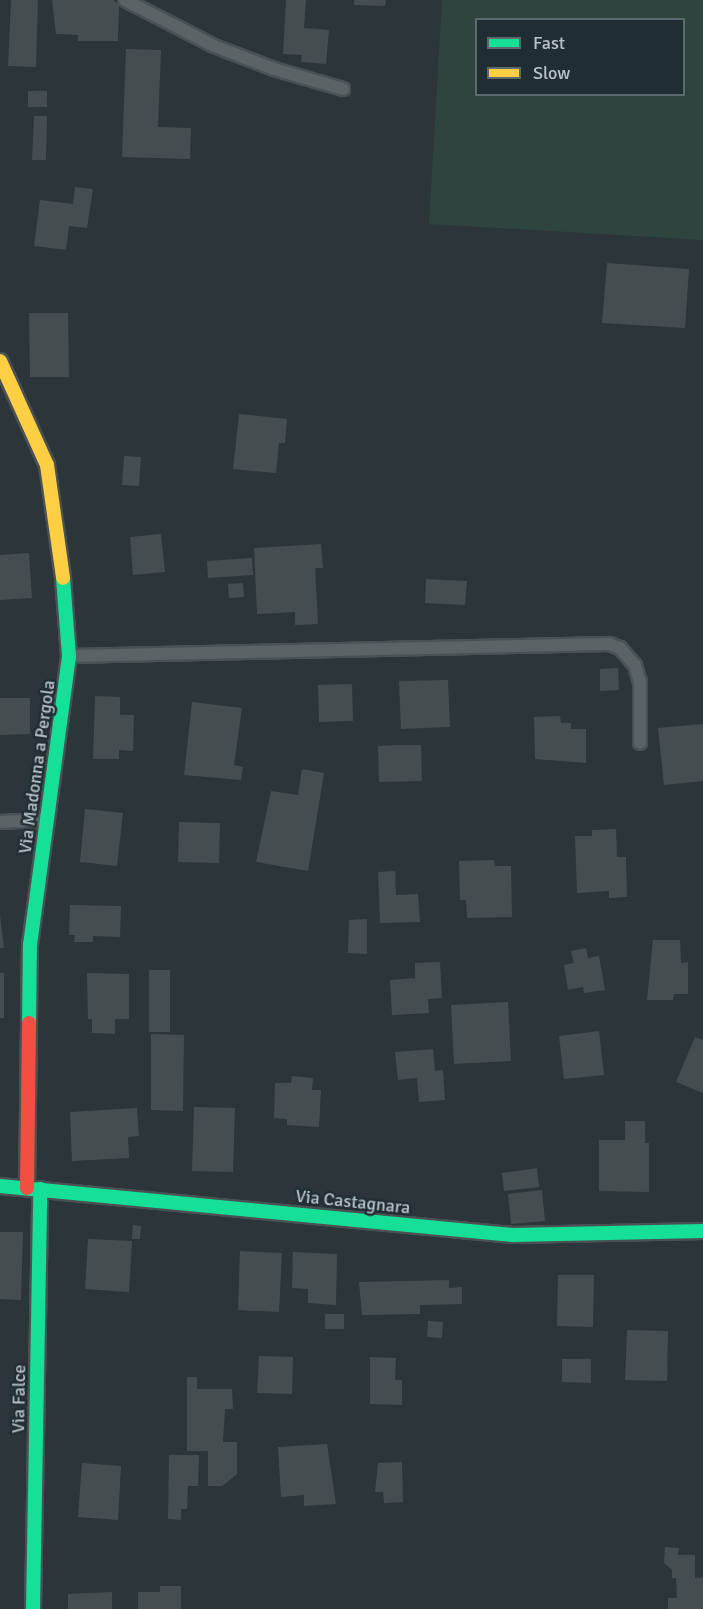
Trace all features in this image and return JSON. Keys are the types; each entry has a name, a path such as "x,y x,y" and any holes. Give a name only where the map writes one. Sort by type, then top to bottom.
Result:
{"street":[{"name":"Via Madonna a Pergola","path":"0,361 47,465 67,602 69,656 49,819 30,945 34,1189"},
{"name":"Via Castagnara","path":"0,1186 513,1235 703,1231"},
{"name":"Via Falce","path":"33,1609 34,1189"}],"lane":[{"path":"125,0 214,46 274,69 343,89"},
{"path":"69,656 609,644 621,648 635,665 640,682 640,743"},
{"path":"0,822 49,819"}],"green space":[{"path":"442,0 703,0 703,240 429,224"}],"building":[{"path":"11,0 38,0 36,67 8,66"},
{"path":"52,0 114,0 119,6 118,41 78,41 78,35 56,34"},
{"path":"286,0 306,0 304,28 329,30 326,64 301,62 302,55 283,54"},
{"path":"354,0 386,0 385,6 354,5"},
{"path":"126,49 161,50 158,127 191,128 190,159 122,157"},
{"path":"28,91 47,91 47,107 28,107"},
{"path":"34,116 47,116 46,160 32,160"},
{"path":"75,187 93,189 87,228 69,226 66,250 34,246 40,200 73,204"},
{"path":"607,263 689,269 685,328 602,323"},
{"path":"29,313 68,313 69,377 30,377"},
{"path":"239,414 287,419 285,443 279,443 276,473 233,469"},
{"path":"124,456 141,457 139,486 122,485"},
{"path":"161,534 165,572 133,575 130,537"},
{"path":"321,544 323,568 315,568 318,624 295,625 295,612 257,614 254,548"},
{"path":"29,553 32,598 0,600 0,555"},
{"path":"252,558 253,575 208,578 207,561"},
{"path":"426,579 467,581 465,605 425,603"},
{"path":"243,583 244,597 229,598 228,584"},
{"path":"618,668 619,690 600,691 600,669"},
{"path":"448,680 450,727 401,729 399,681"},
{"path":"352,684 353,721 319,722 318,685"},
{"path":"95,696 120,697 120,715 134,715 133,751 119,750 119,759 93,759"},
{"path":"0,698 30,698 30,734 0,735"},
{"path":"192,702 242,708 234,765 243,767 241,780 184,775"},
{"path":"560,716 561,723 571,723 571,729 586,729 586,763 535,759 534,717"},
{"path":"703,724 703,781 664,785 658,728"},
{"path":"421,745 422,781 379,782 378,746"},
{"path":"302,769 324,773 308,871 256,862 271,791 298,795"},
{"path":"85,809 123,813 117,866 80,862"},
{"path":"179,822 220,823 219,863 178,862"},
{"path":"616,829 617,857 626,857 627,897 609,898 609,891 577,893 575,836 592,836 592,830"},
{"path":"494,860 495,866 511,866 512,917 467,918 466,900 460,900 459,861"},
{"path":"395,871 396,895 418,894 420,922 380,923 378,872"},
{"path":"70,905 121,906 120,937 93,936 93,942 74,942 75,935 69,935"},
{"path":"0,915 4,948 0,948"},
{"path":"367,919 367,954 348,953 349,920"},
{"path":"653,940 680,940 681,963 688,962 688,994 674,994 673,1000 647,1000"},
{"path":"586,948 588,958 599,956 605,990 584,993 583,987 568,990 564,965 574,963 571,951"},
{"path":"440,962 442,998 428,999 429,1013 392,1015 390,980 415,978 415,963"},
{"path":"149,970 170,970 170,1032 149,1032"},
{"path":"0,973 4,973 4,1018 0,1018"},
{"path":"87,973 129,974 129,1019 115,1019 115,1034 92,1033 92,1019 88,1019"},
{"path":"508,1002 511,1061 454,1064 451,1005"},
{"path":"599,1031 604,1075 564,1079 559,1036"},
{"path":"151,1034 184,1035 183,1111 151,1110"},
{"path":"695,1037 703,1040 703,1093 676,1082"},
{"path":"433,1049 435,1071 443,1070 445,1100 419,1102 417,1078 398,1080 395,1052"},
{"path":"292,1076 313,1078 312,1090 321,1090 319,1127 287,1125 287,1119 274,1118 275,1083 291,1083"},
{"path":"194,1107 235,1108 233,1172 192,1171"},
{"path":"137,1108 139,1136 128,1137 129,1158 72,1161 70,1112"},
{"path":"625,1121 645,1121 645,1143 649,1143 649,1192 599,1191 599,1140 625,1140"},
{"path":"537,1168 539,1187 504,1191 502,1173"},
{"path":"542,1190 545,1221 511,1224 508,1194"},
{"path":"133,1225 141,1226 140,1239 132,1239"},
{"path":"0,1232 23,1232 21,1300 0,1299"},
{"path":"88,1239 132,1241 129,1292 85,1289"},
{"path":"240,1251 282,1253 279,1312 238,1310"},
{"path":"293,1252 337,1254 336,1305 308,1303 308,1289 292,1288"},
{"path":"558,1275 594,1275 593,1327 557,1326"},
{"path":"449,1280 449,1288 462,1287 462,1304 420,1305 420,1314 362,1315 359,1282"},
{"path":"325,1314 344,1314 344,1329 325,1329"},
{"path":"428,1321 443,1322 442,1338 427,1337"},
{"path":"627,1330 668,1331 667,1381 625,1380"},
{"path":"259,1356 293,1357 292,1394 257,1393"},
{"path":"370,1357 396,1358 395,1380 402,1380 402,1405 370,1404"},
{"path":"562,1359 591,1359 591,1383 562,1382"},
{"path":"187,1377 197,1377 197,1389 232,1389 233,1409 225,1409 223,1442 237,1442 237,1474 222,1486 208,1486 208,1451 187,1451"},
{"path":"327,1444 336,1504 304,1506 304,1495 281,1497 278,1447"},
{"path":"169,1455 199,1455 198,1486 188,1486 187,1509 181,1509 181,1520 168,1519"},
{"path":"402,1462 403,1502 384,1503 383,1492 375,1492 378,1463"},
{"path":"82,1463 121,1466 118,1520 78,1517"},
{"path":"665,1547 679,1548 678,1555 695,1555 695,1578 703,1577 703,1609 668,1609 668,1598 677,1598 676,1578 672,1578 672,1570 664,1563"},
{"path":"160,1586 181,1586 181,1609 138,1609 138,1592 160,1592"},
{"path":"112,1592 112,1609 68,1609 68,1594"}],"traffic: fast":[{"path":"29,1023 30,945 69,656 63,578"},
{"path":"0,1186 513,1235 703,1231"},
{"path":"33,1609 40,1189"}],"traffic: slow":[{"path":"0,361 47,465 63,578"}],"traffic: jam":[{"path":"27,1188 29,1023"}]}
